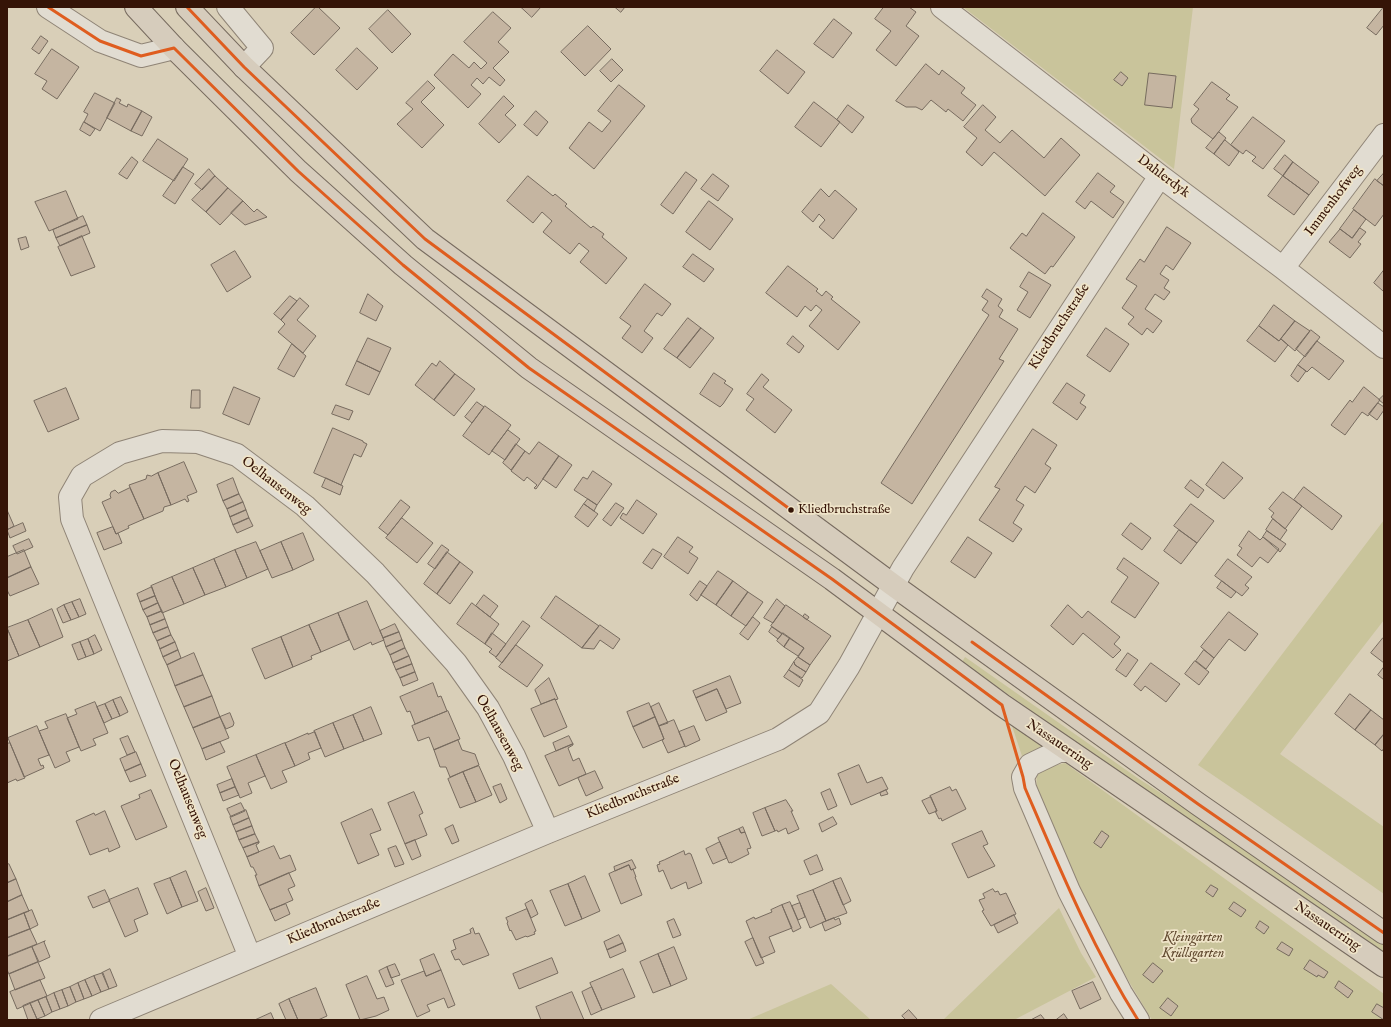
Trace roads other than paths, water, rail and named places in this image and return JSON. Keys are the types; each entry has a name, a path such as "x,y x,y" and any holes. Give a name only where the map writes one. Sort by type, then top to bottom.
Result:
{"main road":[{"name":"Nassauerring","path":"136,7 174,48 304,176 403,265 528,368 828,576 1002,705 1384,966"},
{"name":"Nassauerring","path":"187,7 244,68 425,239 893,585 1192,799 1384,933"}],"street":[{"path":"48,7 100,41 141,56 174,48"},
{"path":"228,7 262,48 244,68"},
{"name":"Dahlerdyk","path":"942,7 1384,347"},
{"name":"Immenhofweg","path":"1283,268 1384,135"},
{"name":"Kliedbruchstraße","path":"101,1020 548,832 778,739 819,713 849,666 903,568 1160,176"},
{"name":"Oelhausenweg","path":"250,957 72,519 70,497 82,476 120,453 162,441 198,442 237,456 305,506 375,573 456,663 488,708 514,756 548,832"},
{"path":"1068,751 1059,751 1030,765 1023,777 1025,788 1069,890 1120,993 1138,1020"}],"place":[{"name":"Kliedbruchstraße","path":"791,510"}],"park label":[{"name":"Kleingärten Krüllsgarten","path":"1193,946"}]}
